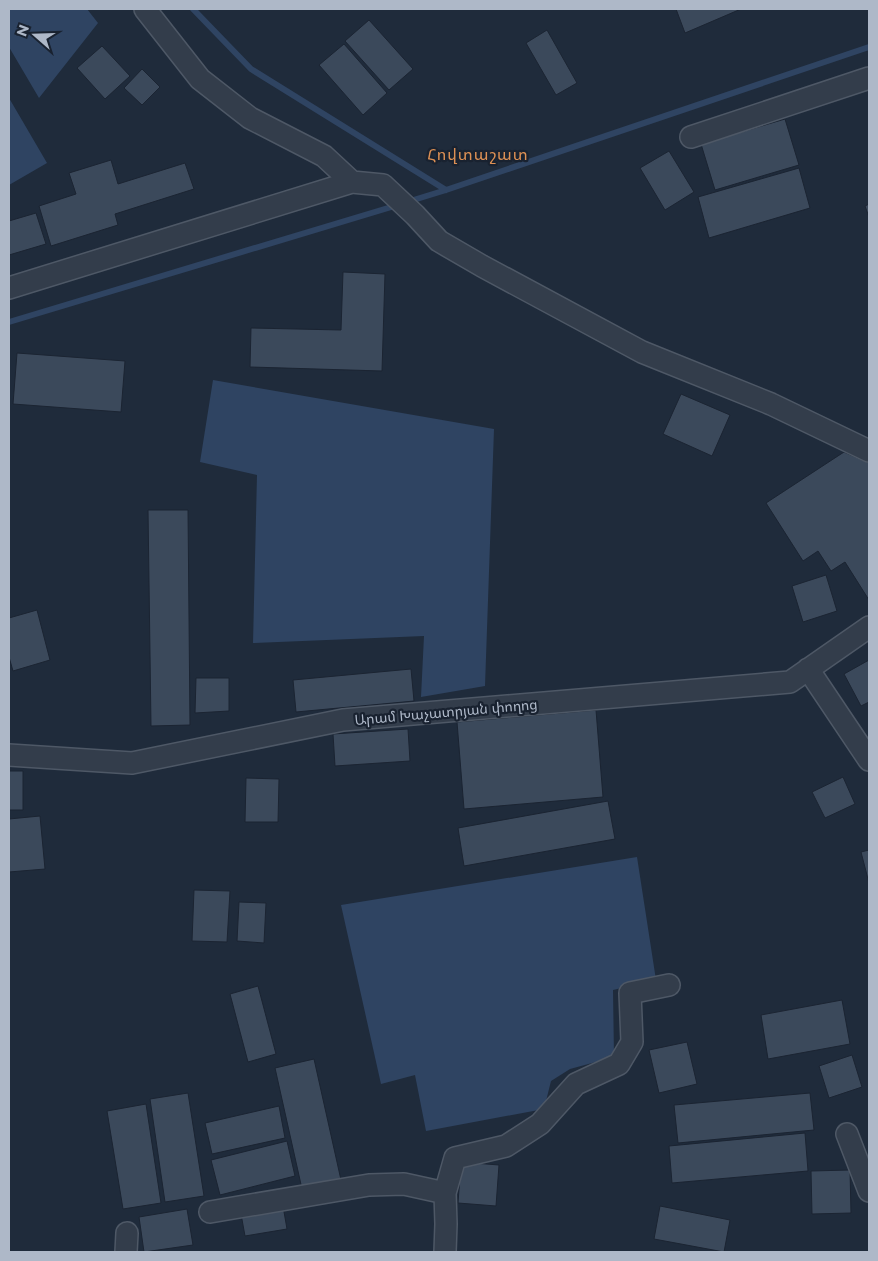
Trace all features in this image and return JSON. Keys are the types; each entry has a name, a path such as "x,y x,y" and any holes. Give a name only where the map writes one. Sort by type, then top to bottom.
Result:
{"street":[{"path":"145,9 200,79 250,118 324,156 352,182"},
{"path":"690,137 869,78"},
{"path":"9,288 352,182 383,185 439,241 490,270 642,352 771,404 869,451"},
{"name":"Արամ Խաչատրյան փողոց","path":"9,755 132,763 343,720 790,682 869,627"},
{"path":"808,669 869,760"},
{"path":"445,1252 445,1193 455,1158 506,1146 540,1124 576,1084 620,1064 632,1042 630,993 669,985"},
{"path":"847,1134 869,1191"},
{"path":"210,1212 370,1185 404,1184 445,1193"}],"water":[{"path":"9,9 87,9 98,23 39,98 9,47"},
{"path":"9,98 47,163 9,185"},
{"path":"213,380 494,429 485,686 421,697 424,636 253,643 257,475 200,462"},
{"path":"637,857 656,980 613,990 614,1057 570,1069 551,1081 544,1109 426,1131 415,1075 381,1084 341,905"}],"building":[{"path":"676,9 741,9 685,33"},
{"path":"369,20 413,69 389,90 345,41"},
{"path":"547,30 577,83 556,95 526,43"},
{"path":"344,44 387,93 363,115 319,65"},
{"path":"102,46 130,76 105,99 77,68"},
{"path":"142,69 160,87 142,105 124,88"},
{"path":"785,119 799,165 715,190 701,144"},
{"path":"669,151 694,192 665,210 640,168"},
{"path":"111,160 118,184 185,163 194,189 115,214 118,225 51,246 39,206 76,194 69,173"},
{"path":"799,168 810,208 709,238 698,197"},
{"path":"869,204 869,217 865,206"},
{"path":"36,213 46,244 9,255 9,221"},
{"path":"343,272 385,274 382,371 250,367 251,328 341,330"},
{"path":"17,353 125,361 121,412 13,404"},
{"path":"681,394 730,415 712,456 663,434"},
{"path":"844,452 869,463 869,600 845,562 831,571 818,551 803,561 766,503"},
{"path":"148,510 188,510 190,725 151,726"},
{"path":"826,575 837,611 803,622 792,586"},
{"path":"37,610 50,660 13,671 9,657 9,618"},
{"path":"869,660 869,702 861,706 844,674"},
{"path":"411,669 414,701 296,712 293,680"},
{"path":"196,678 229,678 229,711 195,713"},
{"path":"596,710 603,797 464,809 457,722"},
{"path":"408,729 410,761 335,766 333,734"},
{"path":"9,771 23,771 23,810 9,810"},
{"path":"843,777 855,804 825,818 812,792"},
{"path":"246,778 279,779 278,822 245,822"},
{"path":"608,801 615,839 464,866 458,828"},
{"path":"40,816 45,869 9,872 9,819"},
{"path":"869,850 869,883 861,852"},
{"path":"194,890 230,891 227,942 192,941"},
{"path":"239,902 266,903 264,943 237,941"},
{"path":"258,986 276,1054 248,1062 230,994"},
{"path":"842,1000 850,1044 768,1059 761,1015"},
{"path":"687,1042 697,1084 659,1093 649,1050"},
{"path":"852,1055 862,1087 829,1098 819,1066"},
{"path":"314,1059 341,1180 302,1189 275,1068"},
{"path":"188,1093 204,1196 165,1202 150,1099"},
{"path":"810,1093 814,1130 678,1143 674,1105"},
{"path":"146,1104 161,1203 123,1209 107,1111"},
{"path":"279,1106 285,1138 212,1154 205,1123"},
{"path":"805,1133 808,1171 672,1183 669,1146"},
{"path":"287,1141 295,1176 220,1195 211,1160"},
{"path":"461,1162 499,1165 496,1206 458,1203"},
{"path":"850,1170 851,1213 812,1214 811,1171"},
{"path":"283,1206 287,1229 245,1236 241,1214"},
{"path":"660,1206 730,1220 724,1252 654,1239"},
{"path":"187,1209 193,1245 144,1252 139,1217"}],"waterway":[{"path":"193,9 251,69 446,190"},
{"path":"407,202 869,47"},
{"path":"9,322 398,205"}],"district":[{"name":"Հովտաշատ","path":"478,154"}]}
